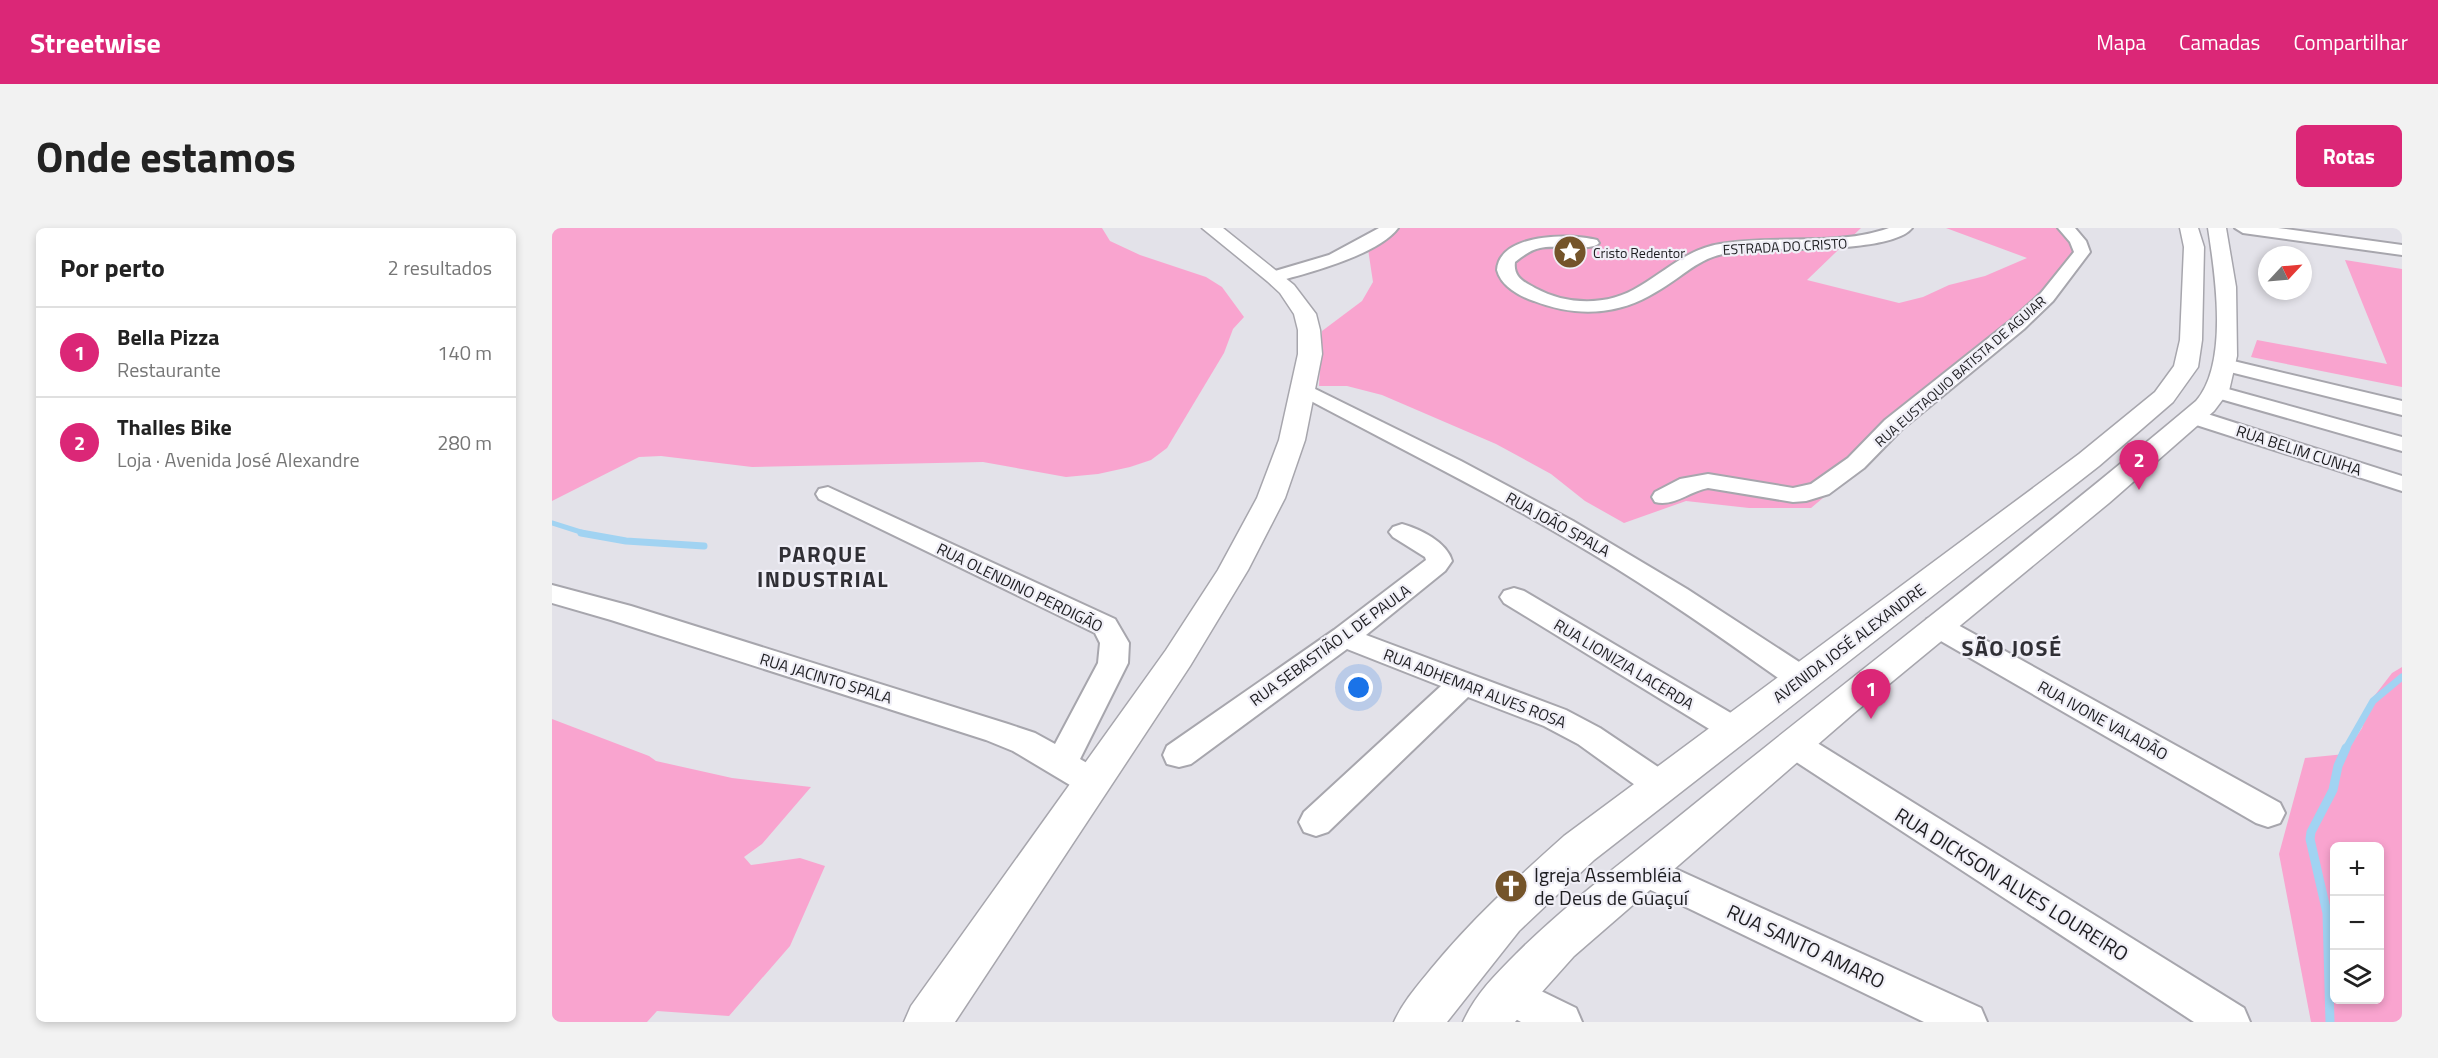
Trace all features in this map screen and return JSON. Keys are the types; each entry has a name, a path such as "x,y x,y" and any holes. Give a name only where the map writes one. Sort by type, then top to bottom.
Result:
{"main road":[{"path":"928,1022 1178,658 1233,570 1271,498 1292,440 1310,354 1309,330 1300,307 1274,277 1211,228"},
{"name":"AVENIDA JOSÉ ALEXANDRE","path":"1418,1022 1459,969 1520,901 1579,848 2093,457 2164,398 2182,376 2191,340 2193,239 2189,228"},
{"path":"1498,1008 1558,942 1872,679 2195,417 2221,378 2225,273 2217,228"},
{"path":"2193,267 2225,273"},
{"path":"2093,457 2130,472"},
{"path":"1836,652 1840,662 1872,679"}],"street":[{"path":"1274,277 1338,258 1390,228"},
{"name":"ESTRADA DO CRISTO","path":"1591,243 1553,240 1534,243 1507,260 1504,269 1506,275 1529,292 1555,303 1574,306 1603,305 1635,297 1688,259 1721,248 1846,243 1904,228"},
{"name":"RUA EUSTAQUIO BATISTA DE AGUIAR","path":"1664,497 1689,484 1708,481 1793,495 1806,494 1829,483 1856,463 1893,425 1994,345 2047,297 2082,252 2078,241 2066,228"},
{"path":"2242,228 2402,250"},
{"path":"1719,230 1716,236 1721,248"},
{"path":"2221,378 2402,408"},
{"path":"2221,378 2402,444"},
{"name":"RUA JOÃO SPALA","path":"1303,388 1524,504 1600,547 1690,602 1802,679"},
{"name":"RUA BELIM CUNHA","path":"2195,417 2402,484"},
{"name":"RUA OLENDINO PERDIGÃO","path":"828,494 1105,626 1112,634 1116,653 1113,663 1060,765"},
{"name":"RUA SEBASTIÃO L DE PAULA","path":"1179,755 1344,637 1432,569 1439,561 1437,553 1402,532"},
{"name":"RUA JACINTO SPALA","path":"552,594 621,613 997,732 1024,742 1092,782"},
{"name":"RUA LIONIZIA LACERDA","path":"1514,597 1735,730"},
{"name":"RUA IVONE VALADÃO","path":"1937,626 2268,813"},
{"name":"RUA ADHEMAR ALVES ROSA","path":"1344,637 1465,682 1575,727 1661,786"},
{"path":"1316,822 1465,682"},
{"name":"RUA DICKSON ALVES LOUREIRO","path":"1795,745 2230,1022"},
{"name":"RUA SANTO AMARO","path":"1645,870 1967,1022"},
{"path":"1498,1008 1562,1022"}],"shaded area":[{"path":"552,228 1102,228 1110,241 1140,255 1206,277 1222,287 1244,317 1233,329 1224,353 1167,448 1151,460 1130,467 1098,474 1066,477 983,462 752,467 661,456 639,457 552,501"},
{"path":"1395,228 1861,228 1807,280 1899,303 1923,297 1949,285 1985,276 2027,258 1946,228 2069,228 2082,249 2048,294 1956,366 1885,446 1811,508 1749,508 1686,501 1624,523 1585,501 1551,474 1496,444 1382,395 1347,386 1319,386 1322,331 1362,301 1373,282 1368,249"},
{"path":"2345,260 2402,269 2402,387 2251,357 2257,340 2387,364"},
{"path":"2402,667 2402,1022 2311,1022 2279,854 2305,758 2345,754 2362,728 2372,699 2392,673"},
{"path":"552,719 649,756 656,761 732,778 811,787 762,844 744,857 751,865 800,858 825,866 790,946 729,1016 657,1011 647,1022 552,1022"}],"waterway":[{"path":"552,523 587,534"},
{"path":"581,533 626,541 704,546"},
{"path":"2346,749 2373,701 2402,677"},
{"path":"2330,1022 2327,913 2310,839 2311,832 2333,790 2338,766 2346,749"}],"place":[{"name":"Cristo Redentor","path":"1570,252"},
{"name":"Thalles Bike","path":"2139,490"},
{"name":"Bella Pizza","path":"1871,719"},
{"name":"Igreja Assembléia de Deus de Guaçuí","path":"1511,886"}],"district":[{"name":"PARQUE INDUSTRIAL","path":"823,566"},
{"name":"SÃO JOSÉ","path":"2012,648"}]}
